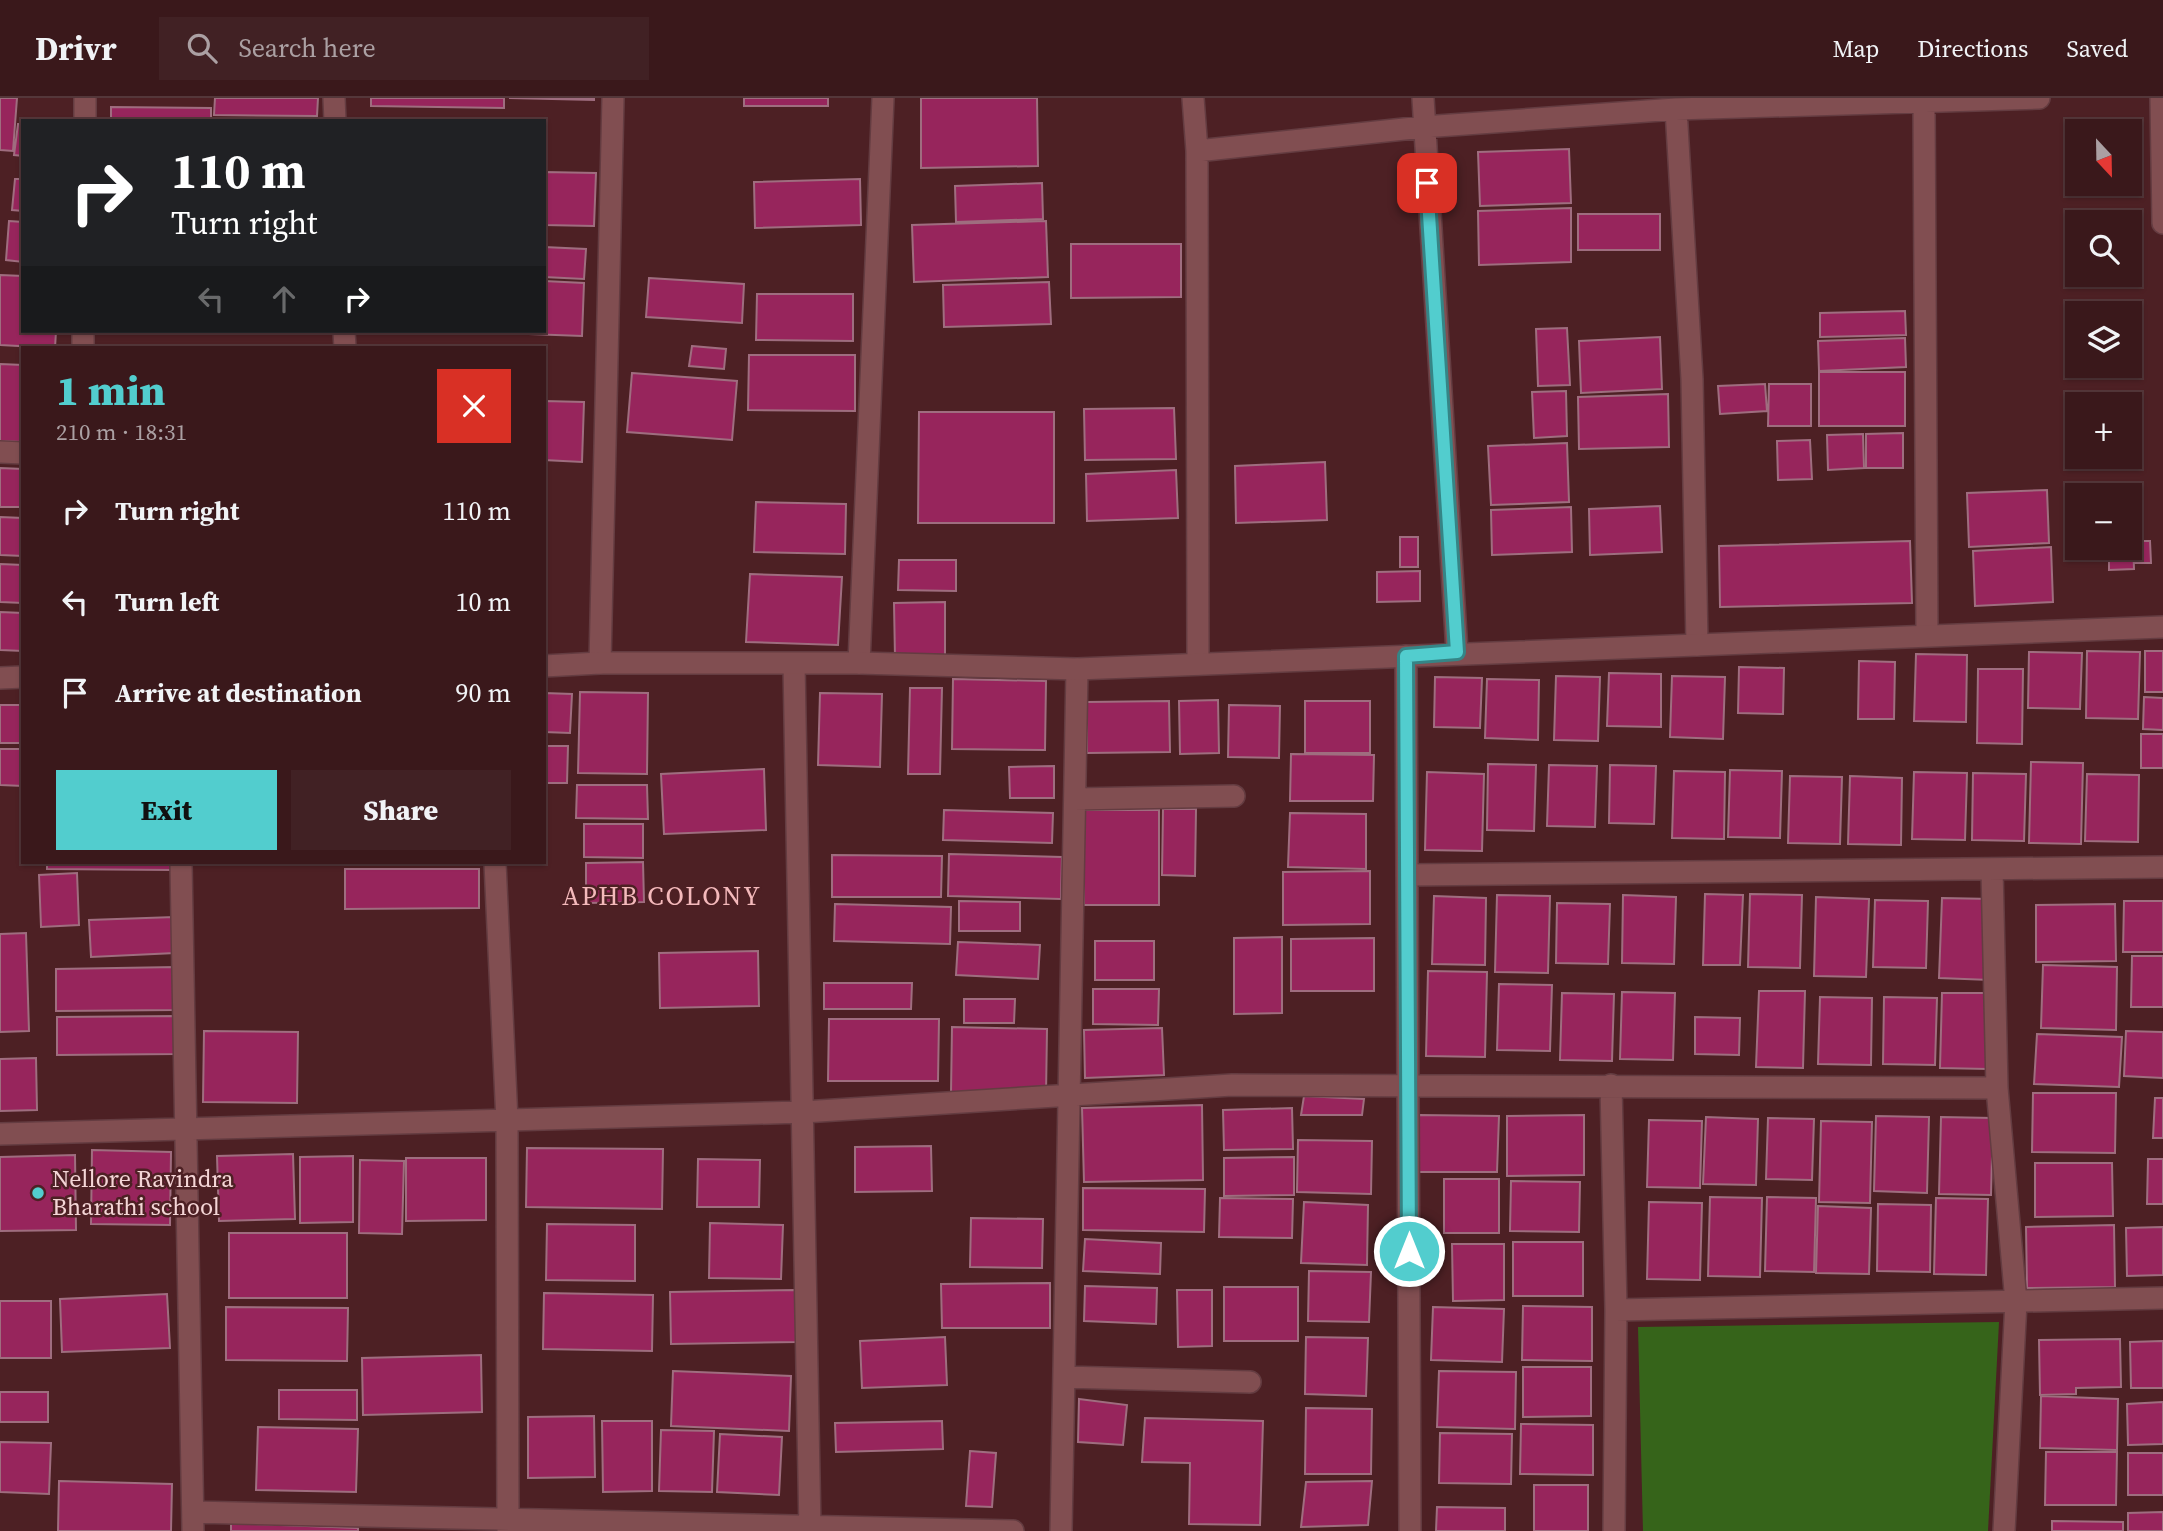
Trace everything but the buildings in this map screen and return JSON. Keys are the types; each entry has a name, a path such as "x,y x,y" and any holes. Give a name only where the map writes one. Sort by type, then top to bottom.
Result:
{"street":[{"path":"85,98 85,119"},
{"path":"334,98 335,119"},
{"path":"600,663 613,98"},
{"path":"859,663 883,98"},
{"path":"1193,98 1197,151 1198,664"},
{"path":"1423,98 1457,652"},
{"path":"1197,151 1661,106 1875,101 1924,104 2039,98"},
{"path":"2161,98 2163,223"},
{"path":"1924,104 1927,635"},
{"path":"1661,106 1692,379 1697,645"},
{"path":"0,452 21,453"},
{"path":"546,666 600,663 859,663 1077,669 2163,626"},
{"path":"1406,656 1410,1531"},
{"path":"794,664 810,1528"},
{"path":"1061,1531 1077,669"},
{"path":"0,678 21,677"},
{"path":"1075,799 1234,796"},
{"path":"181,864 188,1129 193,1522 1013,1531"},
{"path":"495,864 507,1121 508,1526"},
{"path":"1407,875 2163,867"},
{"path":"1992,869 1997,1088 2016,1302 2004,1531"},
{"path":"0,1134 803,1112 1232,1085 1997,1088"},
{"path":"1611,1085 1616,1310 1614,1531"},
{"path":"1616,1310 2163,1298"},
{"path":"1064,1377 1250,1382"}],"green space":[{"path":"1999,1322 1988,1531 1643,1531 1638,1327"}],"place":[{"name":"Nellore Ravindra Bharathi school","path":"38,1193"}],"district":[{"name":"APHB COLONY","path":"662,896"}],"route":[{"path":"1409,1251 1406,656 1457,652 1427,183"}]}
